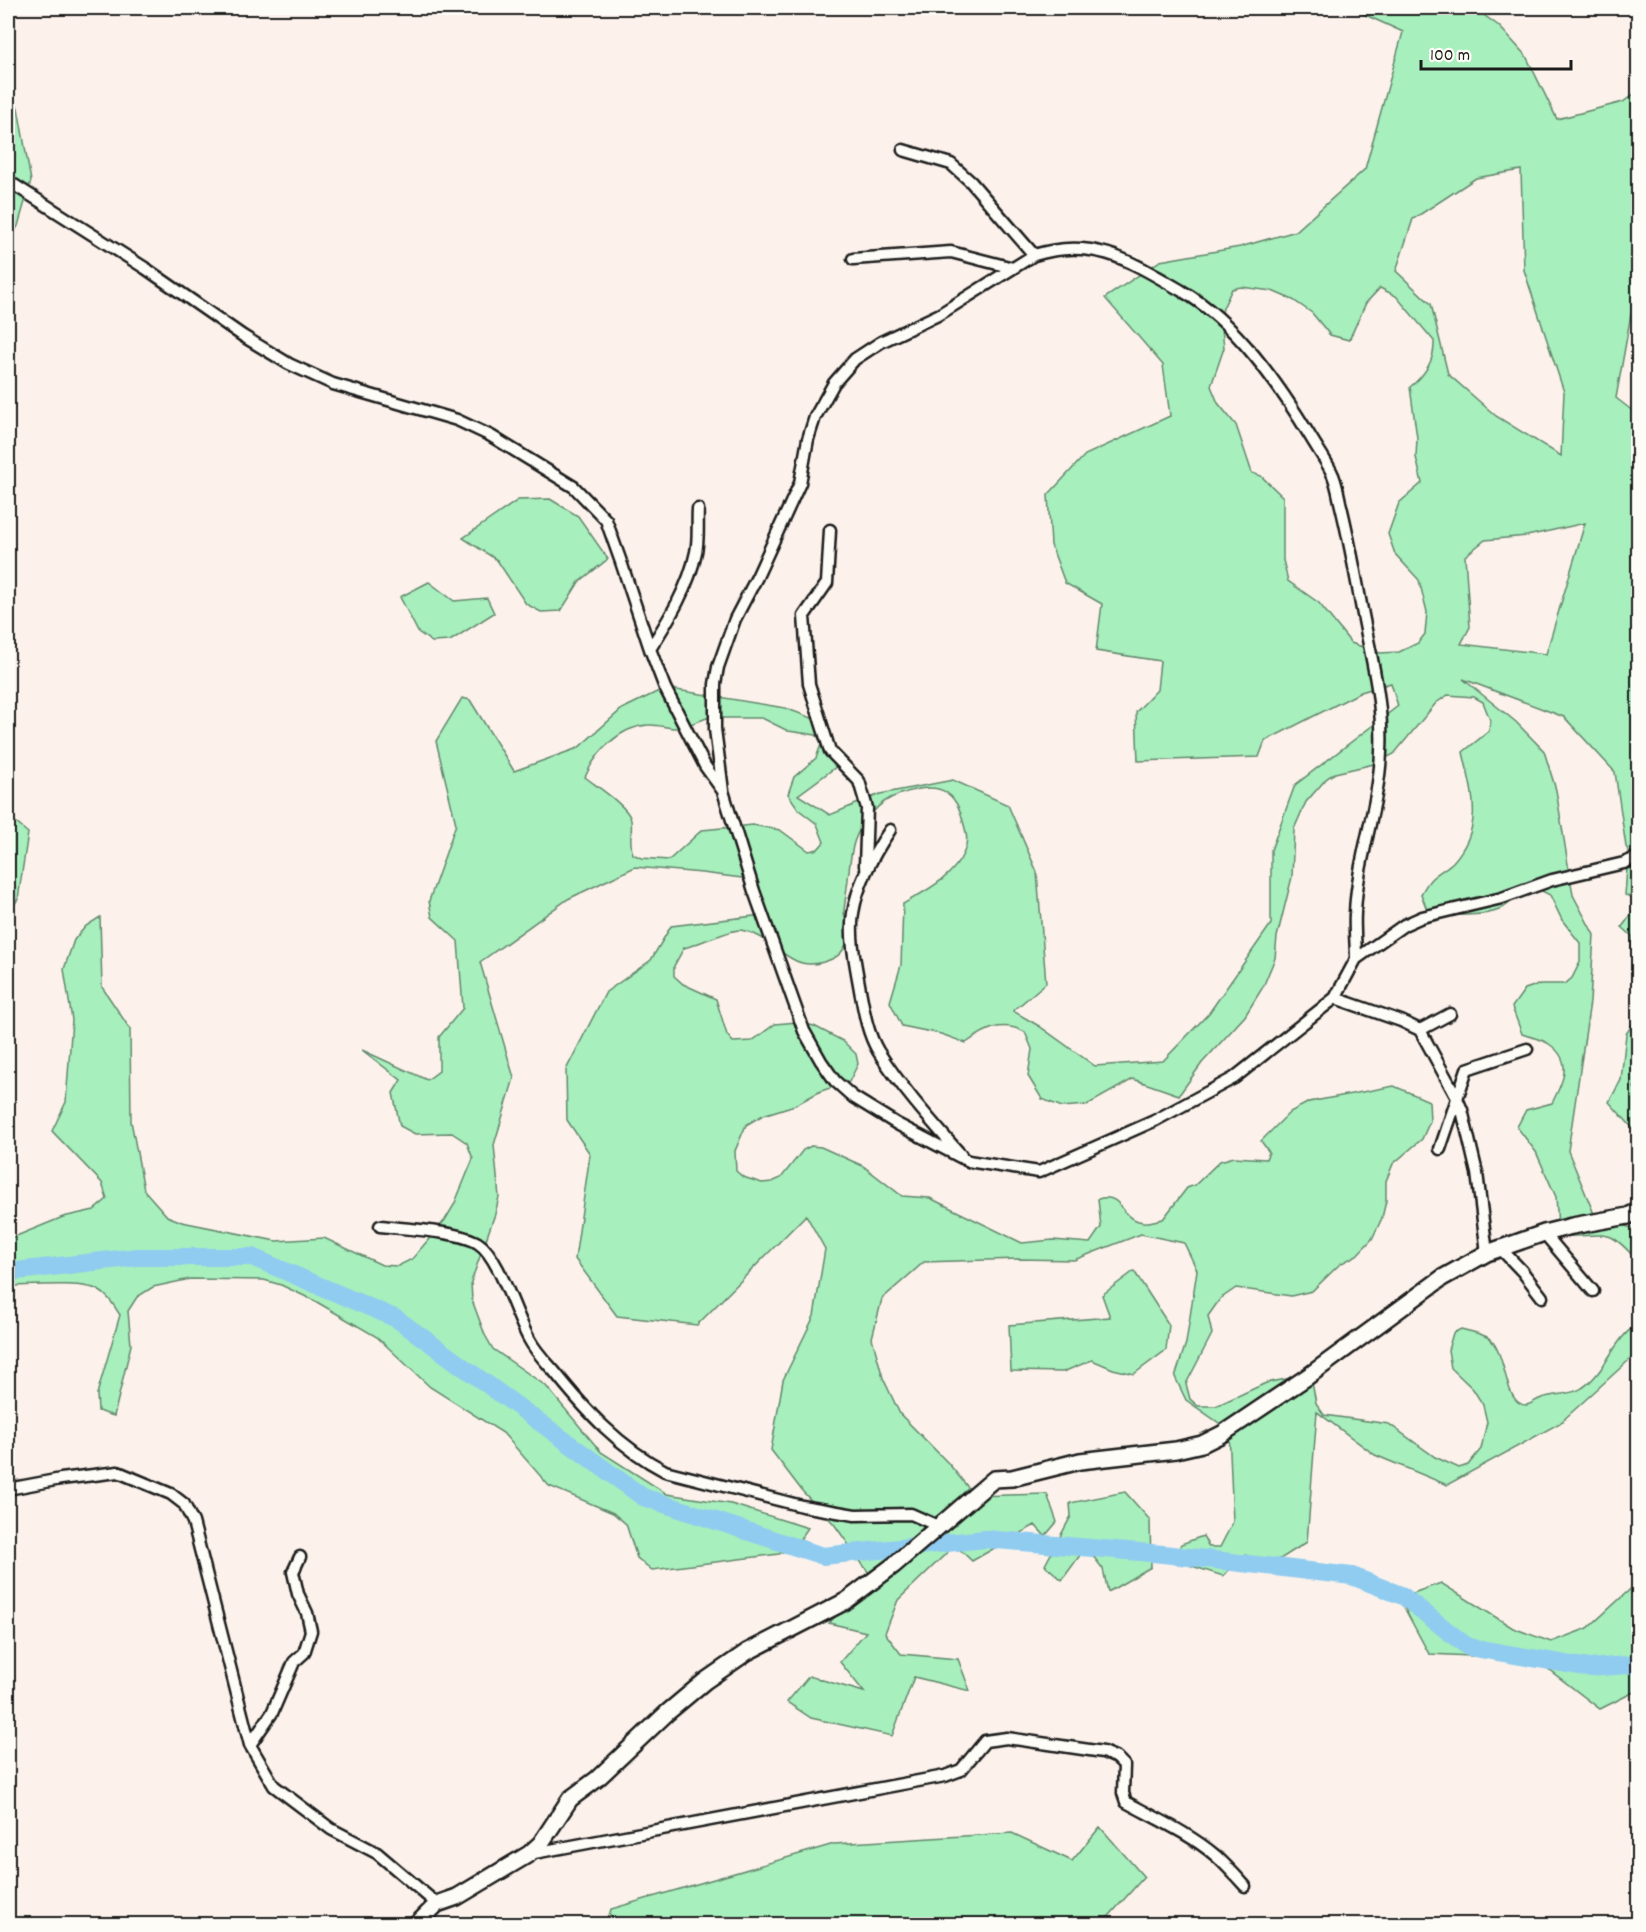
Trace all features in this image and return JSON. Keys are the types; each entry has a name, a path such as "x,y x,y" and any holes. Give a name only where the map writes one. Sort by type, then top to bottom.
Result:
{"street":[{"path":"903,150 951,164 971,182 1034,255"},
{"path":"8,181 145,268 243,336 290,364 333,384 457,420 491,436 574,487 606,520 665,688 700,757 723,791"},
{"path":"1356,959 1354,913 1381,753 1381,718 1377,683 1351,543 1333,473 1292,405 1263,366 1206,307 1141,267 1094,250 1072,248 1051,250 1034,255 940,314 881,342 855,359 834,383 823,401 808,438 800,483 735,619 718,667 715,684 715,729 723,791 754,891 804,1031 835,1081 853,1097 897,1124 968,1161 1039,1172 1154,1121 1234,1078 1335,998 1356,959 1404,925 1422,917 1502,898 1552,880 1624,863 1638,857"},
{"path":"853,259 951,252 1013,268"},
{"path":"650,649 683,592 690,572 696,550 698,509"},
{"path":"830,530 827,583 804,616 809,684 830,751 859,780 867,808 865,872"},
{"path":"890,830 865,872 852,915 853,953 865,1018 878,1050 905,1089 968,1161"},
{"path":"1335,998 1420,1030 1462,1110 1494,1251 1522,1271 1542,1297"},
{"path":"1420,1030 1450,1014"},
{"path":"1440,1149 1456,1096 1467,1070 1527,1048"},
{"path":"417,1924 437,1904 457,1897 529,1854 541,1843 570,1799 597,1779 668,1712 705,1681 747,1652 846,1601 894,1565 994,1479 1012,1478 1080,1461 1176,1450 1202,1444 1307,1377 1442,1278 1494,1251 1544,1233 1628,1216 1638,1211"},
{"path":"380,1226 465,1237 480,1244 491,1256 532,1345 580,1404 614,1438 650,1463 665,1471 802,1506 855,1515 911,1514 938,1526"},
{"path":"1544,1233 1593,1291"},
{"path":"8,1490 61,1479 118,1472 161,1489 184,1504 193,1522 250,1745 274,1786 331,1829 377,1853 437,1904"},
{"path":"250,1745 272,1713 294,1662 304,1653 311,1631 293,1572 300,1557"},
{"path":"529,1854 945,1776 961,1770 985,1741 1007,1738 1102,1752 1117,1758 1124,1766 1123,1793 1126,1802 1202,1845 1217,1856 1245,1886"}],"green space":[{"path":"1350,8 1474,8 1499,26 1526,56 1557,119 1623,102 1638,91 1638,307 1631,314 1616,398 1638,415 1638,853 1632,856 1626,847 1615,772 1564,717 1463,679 1516,722 1544,751 1556,790 1573,895 1594,935 1590,1002 1568,1151 1597,1221 1638,1230 1638,1261 1620,1243 1608,1236 1563,1235 1558,1226 1556,1197 1536,1152 1517,1127 1526,1110 1552,1103 1560,1087 1564,1065 1562,1057 1549,1044 1522,1034 1512,1007 1525,989 1540,984 1565,984 1572,978 1580,962 1580,943 1562,920 1550,895 1534,887 1499,910 1474,915 1429,915 1421,894 1431,879 1453,862 1463,849 1473,822 1470,781 1463,752 1489,731 1490,720 1483,702 1474,697 1448,695 1436,703 1394,754 1374,764 1335,773 1327,778 1306,802 1294,829 1292,877 1277,937 1275,958 1263,987 1245,1016 1202,1063 1179,1095 1133,1079 1087,1105 1062,1107 1042,1099 1028,1076 1032,1049 1025,1032 1016,1028 994,1028 966,1043 941,1034 902,1026 890,1002 901,965 903,904 946,876 959,861 966,844 966,833 959,808 954,799 939,789 920,789 891,798 875,810 860,829 852,851 844,907 848,937 838,956 818,963 806,964 795,960 754,934 736,930 684,948 674,966 674,976 683,984 716,999 727,1035 733,1042 752,1041 775,1024 797,1022 814,1026 843,1041 856,1054 858,1064 849,1082 821,1091 795,1105 763,1115 746,1125 735,1151 736,1171 743,1177 762,1183 772,1182 781,1178 803,1150 811,1146 821,1147 863,1166 902,1196 930,1198 1022,1243 1053,1240 1090,1243 1101,1227 1098,1199 1113,1199 1135,1220 1150,1222 1163,1219 1187,1188 1195,1185 1220,1161 1234,1157 1266,1159 1269,1152 1261,1141 1290,1112 1309,1102 1394,1086 1429,1101 1430,1121 1422,1139 1393,1164 1386,1181 1386,1201 1382,1218 1372,1239 1357,1255 1340,1264 1312,1291 1291,1296 1236,1288 1220,1299 1208,1316 1212,1334 1186,1384 1190,1399 1198,1406 1216,1406 1266,1383 1306,1375 1311,1377 1316,1403 1324,1415 1389,1424 1435,1457 1459,1468 1468,1465 1481,1449 1487,1422 1483,1405 1473,1389 1451,1368 1448,1350 1453,1333 1461,1329 1487,1337 1493,1342 1513,1397 1525,1405 1542,1398 1582,1388 1598,1373 1629,1330 1638,1324 1638,1352 1560,1423 1447,1485 1375,1455 1317,1412 1307,1542 1274,1563 1245,1555 1223,1576 1173,1560 1181,1544 1203,1536 1209,1547 1220,1547 1233,1522 1229,1430 1186,1400 1175,1377 1186,1343 1197,1270 1184,1243 1141,1234 1074,1260 924,1262 882,1299 872,1338 883,1378 900,1414 949,1464 975,1496 1047,1494 1057,1522 1045,1536 1035,1525 972,1561 955,1545 898,1600 885,1633 901,1654 958,1659 970,1691 914,1677 892,1736 811,1718 787,1702 809,1676 864,1692 840,1662 866,1632 829,1623 873,1579 834,1524 803,1492 771,1450 783,1380 814,1316 825,1249 806,1215 697,1325 617,1316 575,1259 590,1154 567,1120 566,1070 606,992 651,960 671,926 762,915 750,879 635,867 568,899 480,962 514,1078 494,1145 499,1197 471,1282 472,1300 485,1335 493,1349 546,1386 601,1452 667,1494 731,1504 808,1528 796,1545 779,1554 652,1570 637,1558 626,1524 613,1513 549,1486 503,1433 430,1387 377,1337 315,1301 281,1285 264,1280 190,1279 153,1287 137,1297 128,1311 131,1345 114,1416 98,1411 97,1394 120,1315 108,1298 102,1292 90,1287 8,1286 8,1237 14,1237 63,1217 94,1210 107,1199 102,1183 52,1131 66,1102 72,1020 64,969 74,940 86,926 100,917 102,987 130,1029 131,1121 144,1190 167,1216 182,1222 276,1241 324,1238 382,1265 398,1266 412,1259 445,1220 454,1205 473,1159 467,1143 452,1133 415,1134 400,1126 393,1093 401,1080 362,1050 427,1080 439,1071 439,1037 463,1008 458,941 432,917 429,901 456,824 436,741 462,698 470,700 514,771 578,748 622,709 665,688 785,708 828,724 840,764 798,795 830,815 880,794 953,780 1008,805 1037,872 1046,983 1013,1011 1039,1026 1095,1066 1163,1061 1209,1013 1271,924 1271,850 1295,785 1398,706 1391,683 1361,692 1265,741 1259,757 1138,761 1136,712 1157,690 1160,661 1096,651 1102,604 1065,583 1051,545 1048,495 1085,455 1170,416 1163,365 1105,298 1160,261 1240,247 1296,231 1365,169 1403,32","holes":["1521,170 1524,270 1564,392 1561,456 1496,416 1448,374 1431,304 1396,271 1413,219 1476,178","1241,287 1272,291 1293,300 1312,313 1330,335 1349,340 1366,303 1380,288 1396,296 1434,341 1433,355 1428,367 1410,387 1417,438 1416,457 1422,483 1399,503 1388,534 1395,554 1419,580 1427,612 1425,634 1418,643 1399,652 1380,653 1351,643 1319,603 1288,581 1283,560 1283,497 1261,476 1252,473 1236,425 1218,403 1211,386 1224,348 1221,318 1223,308 1232,289","1585,523 1546,654 1461,644 1470,627 1465,556 1485,540 1527,536","707,718 762,718 788,731 816,735 822,742 816,758 794,777 788,794 799,810 817,824 824,842 818,849 809,851 780,830 753,825 702,830 669,860 641,858 633,854 629,815 625,809 585,777 602,750 627,730 648,725 676,728"]},
{"path":"8,92 18,108 31,181 18,226 8,243"},
{"path":"550,499 578,516 608,559 579,582 561,611 541,612 526,604 497,560 463,538 518,500"},
{"path":"429,582 454,601 487,598 494,613 450,641 432,642 418,632 400,597"},
{"path":"8,816 28,833 18,899 8,914"},
{"path":"1638,865 1638,899 1625,895 1627,868"},
{"path":"1638,905 1638,1000 1634,992 1632,936 1622,927"},
{"path":"1638,1016 1638,1076 1634,1088 1638,1090 1638,1134 1609,1102 1621,1080 1626,1034"},
{"path":"1134,1271 1169,1325 1166,1350 1134,1374 1113,1369 1092,1360 1063,1372 1011,1371 1009,1325 1110,1317 1102,1295"},
{"path":"1125,1492 1150,1520 1151,1567 1108,1592 1103,1569 1086,1547 1062,1580 1045,1565 1071,1516 1070,1503"},
{"path":"1638,1582 1638,1690 1600,1709 1535,1659 1429,1654 1399,1598 1441,1583 1513,1628 1551,1642 1588,1628"},
{"path":"1100,1827 1144,1877 1102,1924 607,1924 611,1909 834,1844 1012,1833 1072,1861"}],"waterway":[{"path":"8,1272 137,1257 252,1257 397,1319 643,1497 823,1556 985,1539 1163,1554 1352,1576 1403,1596 1468,1647 1590,1668 1638,1664"}]}
